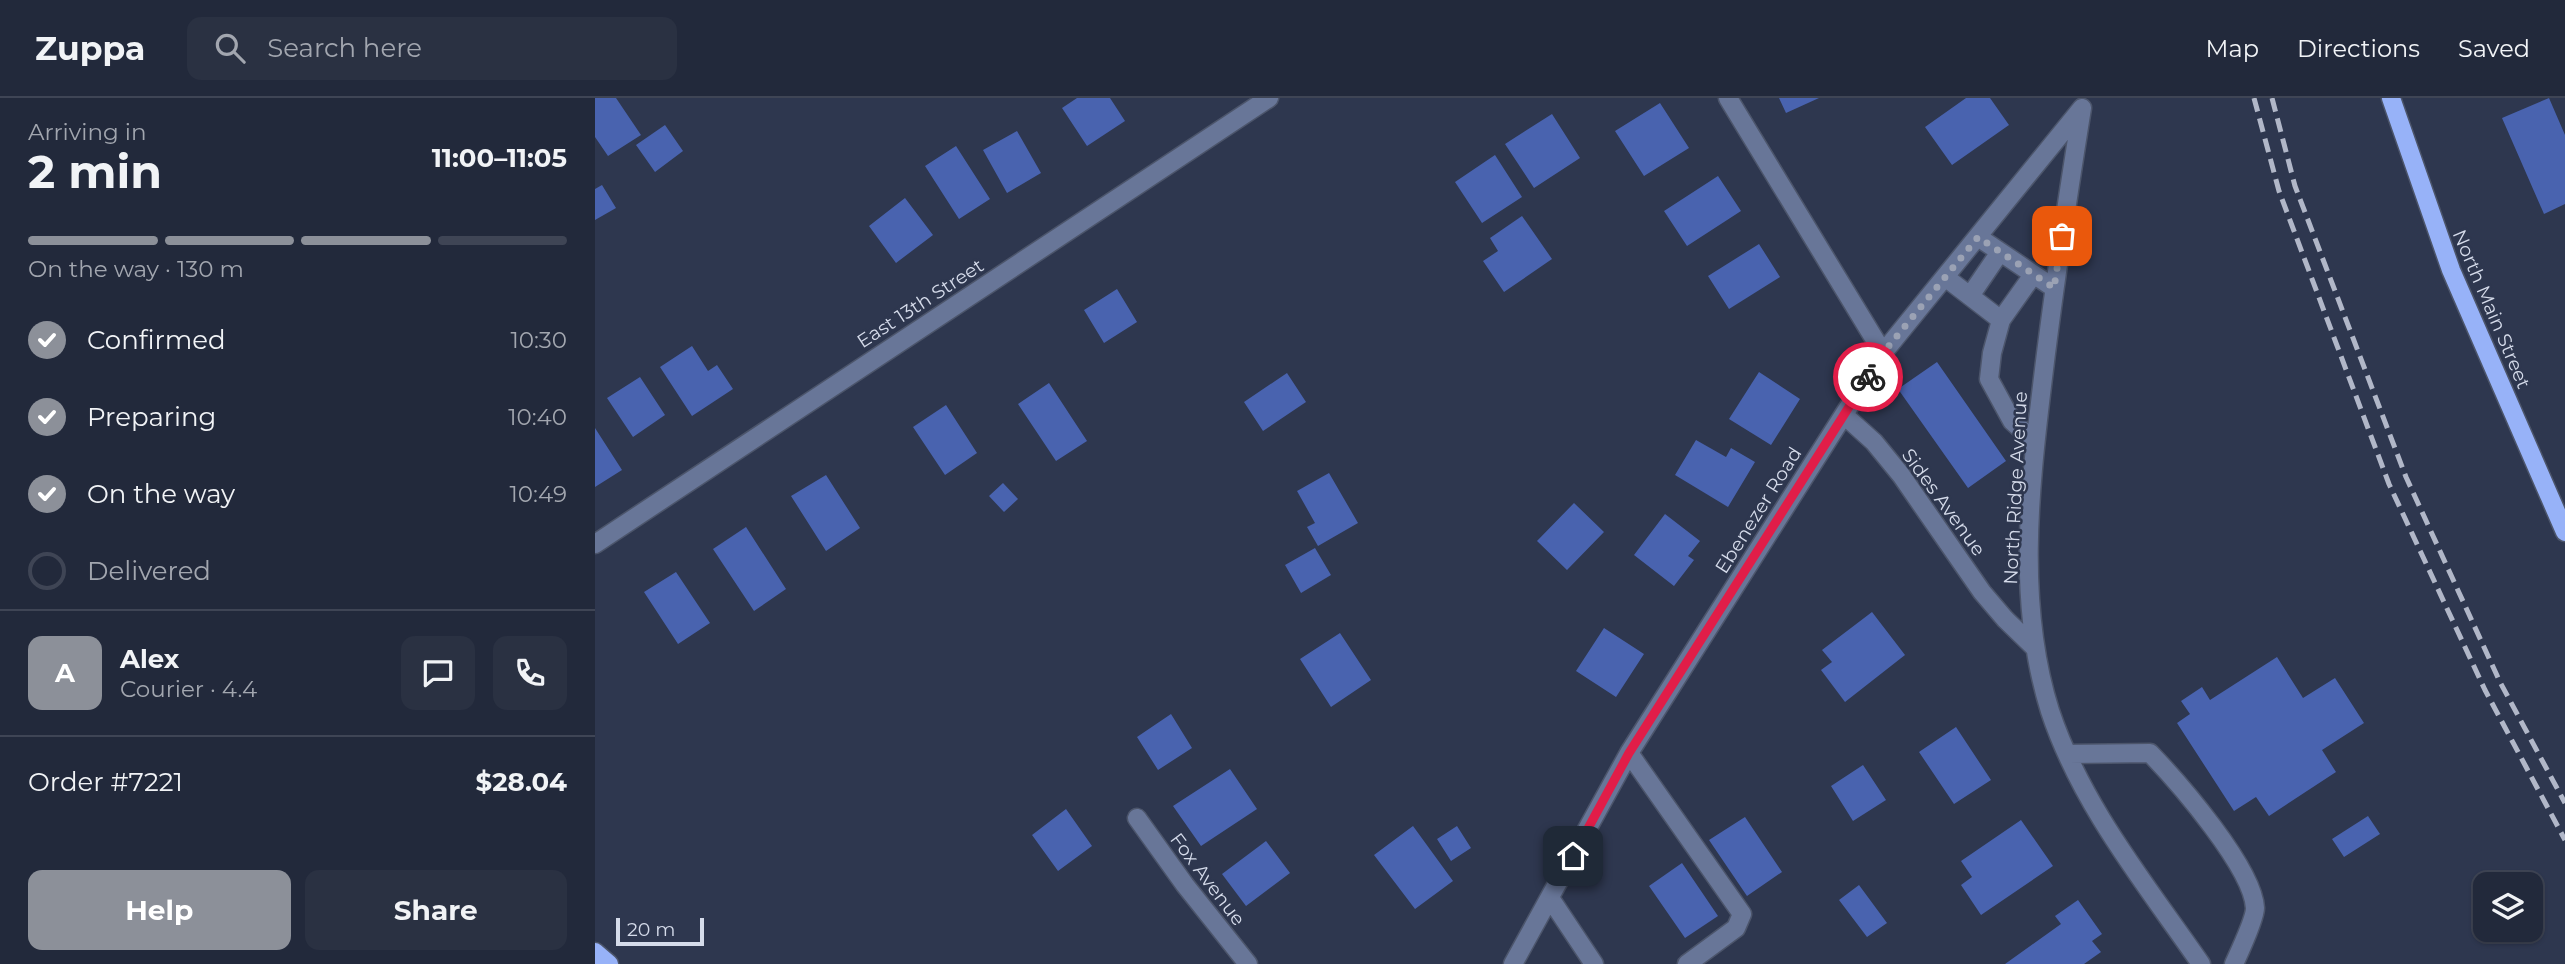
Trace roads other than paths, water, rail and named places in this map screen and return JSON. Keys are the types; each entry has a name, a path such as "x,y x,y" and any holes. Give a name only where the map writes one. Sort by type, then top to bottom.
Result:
{"main road":[{"name":"North Main Street","path":"2391,98 2451,270 2565,532"},
{"path":"595,952 609,964"}],"street":[{"name":"East 13th Street","path":"595,544 1269,98"},
{"path":"1728,98 1883,353"},
{"name":"Ebenezer Road","path":"1513,964 1629,753 1883,353 2082,103"},
{"name":"North Ridge Avenue","path":"2082,103 2054,288 2035,442 2028,578 2035,648 2050,711 2092,804 2134,870 2200,964"},
{"path":"1978,237 2054,288"},
{"path":"1970,296 2000,252"},
{"path":"2033,275 2001,320 1991,353 1989,379 2012,421 2035,442"},
{"path":"1945,277 2001,320"},
{"name":"Sides Avenue","path":"1844,415 1874,442 1901,475 2004,620 2035,648"},
{"path":"2069,754 2150,752 2173,777 2241,866 2245,877 2255,909 2234,964"},
{"path":"1629,753 1742,914 1736,928 1687,964"},
{"name":"Fox Avenue","path":"1137,818 1185,885 1248,964"},
{"path":"1550,898 1594,964"}],"railway":[{"path":"2254,98 2279,191 2389,484 2485,690 2565,840"},
{"path":"2272,98 2295,186 2406,477 2500,682 2565,803"}]}
